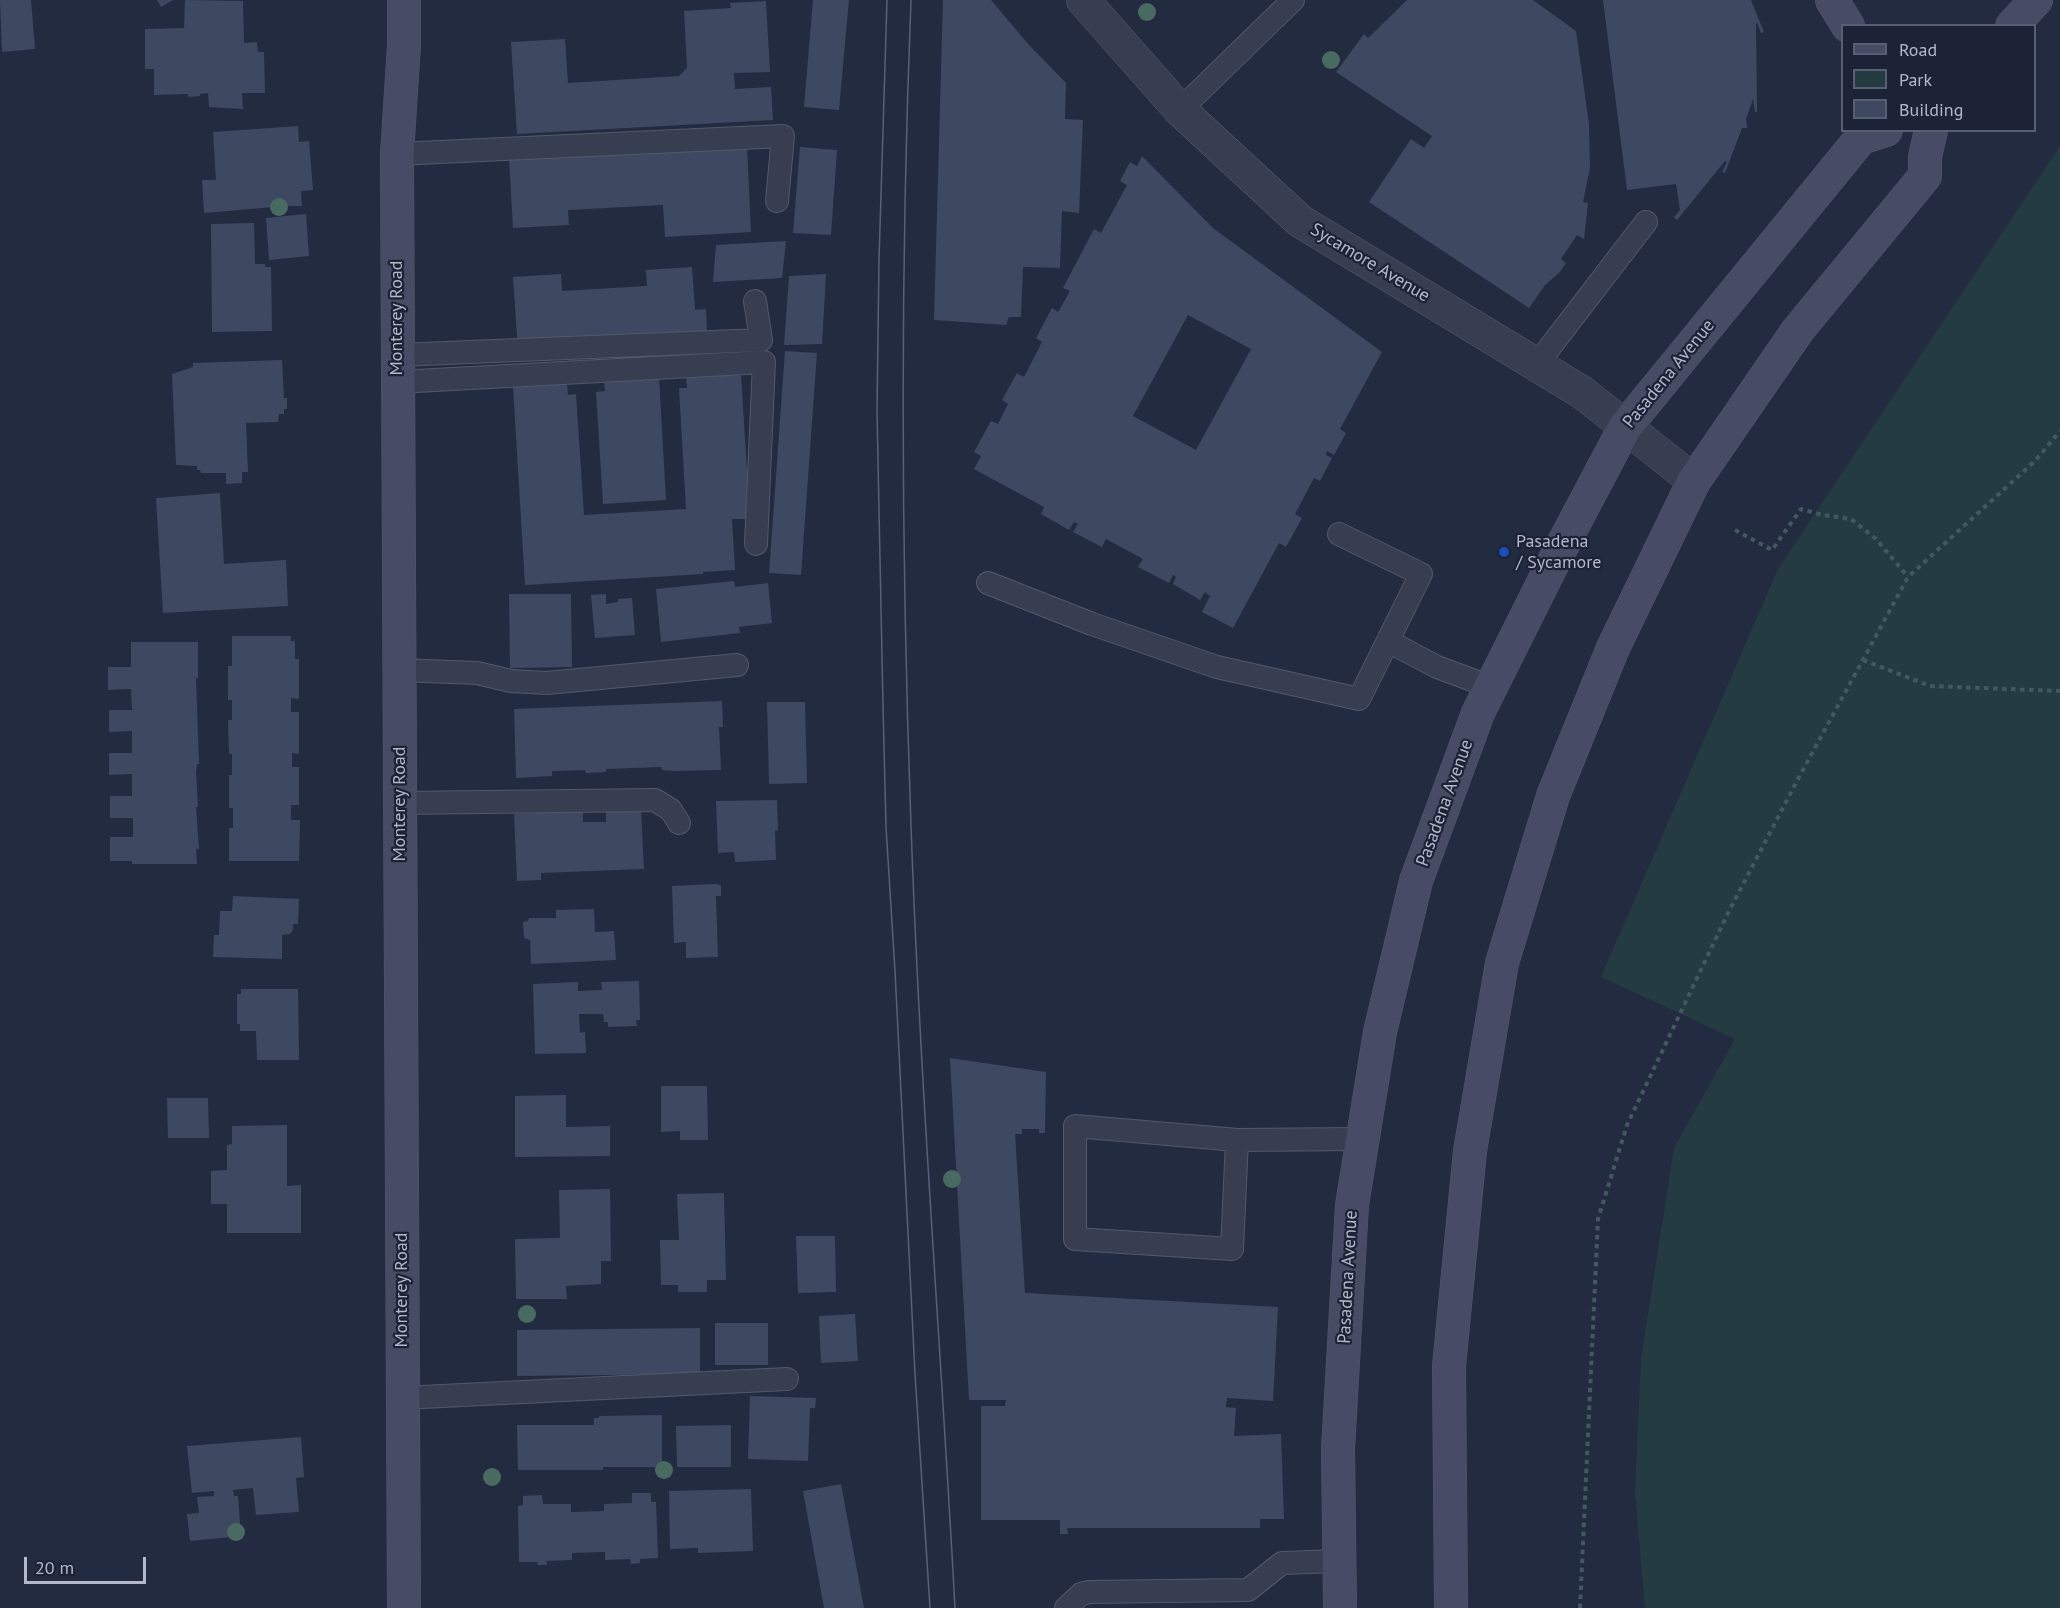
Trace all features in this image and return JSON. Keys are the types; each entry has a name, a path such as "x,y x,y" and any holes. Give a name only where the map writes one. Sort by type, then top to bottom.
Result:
{"main road":[{"name":"Monterey Road","path":"404,0 404,45 397,154 404,1608"},
{"path":"1832,0 1847,24"},
{"path":"2014,24 2036,0"},
{"name":"Pasadena Avenue","path":"1340,1608 1338,1449 1352,1205 1380,1032 1416,881 1478,713 1552,565 1625,427 1861,138 1880,132"},
{"path":"1451,1608 1449,1366 1470,1150 1502,963 1553,796 1613,648 1694,481 1798,330 1925,176 1925,157 1931,132"}],"street":[{"name":"Sycamore Avenue","path":"1083,0 1180,110 1300,221 1583,393 1694,481"}],"lane":[{"path":"1180,110 1293,0"},
{"path":"397,154 783,135 777,201"},
{"path":"1537,364 1646,222"},
{"path":"398,369 761,340 755,301"},
{"path":"398,369 764,362 756,544"},
{"path":"988,583 1092,624 1217,667 1359,699 1421,574 1339,534"},
{"path":"1388,641 1437,667 1491,687"},
{"path":"399,669 477,673 511,681 548,683 737,665"},
{"path":"400,803 655,800 671,810 680,823"},
{"path":"1237,1140 1232,1249 1075,1239 1075,1126 1237,1140 1363,1138"},
{"path":"402,1398 787,1379"},
{"path":"1066,1608 1081,1594 1089,1592 1248,1590 1282,1563 1339,1561"}],"path":[{"path":"1580,1608 1598,1219 1632,1114 1728,913 1908,577 2035,460 2060,431"},
{"path":"1735,530 1772,550 1801,509 1851,519 1875,539 1908,577"},
{"path":"1863,660 1930,686 2060,691"}],"green space":[{"path":"2060,146 2060,1608 1645,1608 1635,1491 1641,1359 1674,1148 1735,1039 1601,977 1778,569"}],"building":[{"path":"0,0 31,0 35,49 2,52"},
{"path":"157,0 173,0 161,7"},
{"path":"185,0 243,1 244,43 257,42 258,52 264,52 265,93 242,93 243,109 209,107 208,93 188,97 188,94 154,95 154,69 145,69 145,29 184,28"},
{"path":"813,0 849,0 839,110 804,107"},
{"path":"943,0 991,0 1029,45 1066,83 1065,119 1083,120 1079,213 1062,211 1060,268 1023,267 1021,317 1009,317 1006,325 934,320"},
{"path":"1407,0 1533,0 1576,31 1589,124 1590,168 1583,202 1588,203 1584,239 1577,235 1561,259 1566,263 1559,273 1545,285 1529,308 1369,202 1411,139 1424,148 1432,136 1336,72 1364,34 1368,38"},
{"path":"1603,0 1751,0 1764,32 1761,33 1756,23 1757,112 1755,112 1753,99 1746,119 1747,128 1742,128 1725,173 1722,172 1727,162 1725,161 1677,220 1674,217 1680,210 1676,184 1627,190"},
{"path":"766,1 770,72 734,73 735,89 771,87 773,120 517,134 511,42 565,39 568,83 679,76 687,68 684,11 731,8 730,3"},
{"path":"298,126 299,142 309,141 313,190 301,191 302,206 204,213 202,180 216,180 213,132"},
{"path":"747,146 751,232 665,237 663,205 568,210 569,225 513,228 509,158"},
{"path":"800,147 837,150 831,235 793,233"},
{"path":"1142,156 1213,228 1382,352 1340,429 1346,433 1334,455 1327,451 1326,455 1332,458 1320,481 1314,478 1295,514 1302,518 1286,547 1279,543 1233,628 1202,612 1210,596 1205,592 1200,600 1173,584 1176,577 1173,575 1169,583 1138,567 1143,559 1106,539 1102,547 1073,532 1078,524 1074,522 1069,530 1041,514 1044,507 974,469 981,456 974,452 991,421 998,424 1008,404 1002,400 1017,373 1024,377 1042,342 1036,338 1052,308 1058,312 1070,291 1063,288 1094,229 1101,233 1127,185 1120,181 1130,162 1137,166","holes":["1188,315 1251,349 1196,450 1133,416"]},
{"path":"306,214 309,256 269,260 266,218"},
{"path":"254,223 255,264 265,264 265,267 271,267 272,331 212,332 211,224"},
{"path":"786,241 782,278 713,282 716,245"},
{"path":"692,267 695,310 706,309 707,332 518,350 513,277 561,274 562,291 647,286 646,270"},
{"path":"826,274 822,344 784,345 789,276"},
{"path":"785,351 817,353 801,575 769,573"},
{"path":"282,360 284,398 287,398 287,409 284,409 284,414 279,414 278,422 246,423 248,472 242,472 242,483 226,484 226,473 201,473 197,470 197,466 176,465 172,374 193,367 193,363"},
{"path":"741,375 750,519 732,519 735,570 525,585 513,387 567,384 568,395 576,394 584,515 686,509 679,388 687,388 686,377"},
{"path":"659,377 666,500 603,504 596,392 605,391 604,380"},
{"path":"220,493 224,564 286,560 288,606 163,613 156,498"},
{"path":"734,581 735,587 768,583 772,623 739,627 740,633 661,642 656,589"},
{"path":"509,594 571,594 572,667 510,668"},
{"path":"606,594 606,604 618,602 618,599 632,598 635,635 595,638 591,595"},
{"path":"232,636 291,636 291,641 295,641 295,659 299,659 299,699 291,698 291,712 299,712 299,754 292,753 292,767 299,767 299,805 291,805 291,820 300,820 299,861 229,861 229,828 233,828 233,808 229,808 229,775 232,775 232,754 229,754 228,720 232,720 232,700 228,700 228,666 232,666"},
{"path":"131,642 198,642 198,678 196,678 199,764 197,764 196,772 198,807 196,807 199,849 196,849 197,864 132,864 132,861 110,861 110,837 133,837 133,818 110,818 110,796 132,796 132,774 109,775 109,753 132,753 132,731 109,732 109,710 132,710 131,689 108,690 108,667 131,667"},
{"path":"722,701 723,727 719,727 721,770 676,771 662,770 661,767 606,769 606,772 586,773 585,770 552,771 552,776 516,778 514,709"},
{"path":"767,702 805,702 807,783 769,784"},
{"path":"777,800 776,860 735,862 734,852 718,853 716,801"},
{"path":"641,809 644,869 541,873 541,880 517,881 514,814 583,811 583,822 606,822 606,810"},
{"path":"721,885 721,896 716,896 718,957 686,958 686,942 674,943 672,886"},
{"path":"233,896 299,899 298,924 293,924 290,934 282,935 282,959 213,957 214,935 219,935 220,911 232,911"},
{"path":"594,909 595,932 614,931 616,960 531,964 530,940 524,938 523,922 528,921 529,918 556,918 556,910"},
{"path":"639,981 640,1020 636,1020 637,1026 608,1027 608,1022 604,1022 603,1014 579,1014 580,1033 585,1032 586,1053 535,1054 533,984 578,982 578,991 602,990 601,982"},
{"path":"241,989 298,989 299,1060 257,1060 256,1031 240,1031 240,1024 237,1024 237,994 241,994"},
{"path":"950,1058 1046,1072 1045,1133 1039,1133 1039,1129 1022,1129 1022,1134 1015,1134 1025,1293 1278,1307 1273,1401 1227,1398 1226,1407 1236,1408 1234,1436 1281,1434 1284,1519 1260,1519 1260,1528 1067,1528 1068,1534 1060,1534 1060,1520 981,1520 981,1406 1005,1406 1006,1400 969,1400"},
{"path":"661,1086 707,1086 708,1140 680,1140 680,1131 661,1132"},
{"path":"566,1095 566,1127 610,1126 610,1156 515,1157 515,1096"},
{"path":"167,1098 208,1098 209,1138 168,1138"},
{"path":"287,1125 287,1186 301,1185 301,1233 227,1233 227,1204 211,1204 211,1171 227,1170 227,1145 232,1144 232,1126"},
{"path":"610,1189 611,1261 601,1261 601,1284 566,1286 567,1299 516,1299 515,1239 560,1238 559,1190"},
{"path":"724,1193 726,1280 707,1280 707,1292 678,1292 678,1285 661,1285 660,1240 679,1240 677,1194"},
{"path":"796,1236 835,1236 836,1292 798,1293"},
{"path":"855,1314 858,1361 821,1363 819,1316"},
{"path":"715,1323 768,1323 768,1365 715,1365"},
{"path":"700,1328 700,1374 517,1376 517,1330"},
{"path":"750,1396 816,1398 815,1408 810,1408 808,1461 748,1459"},
{"path":"662,1415 662,1467 518,1470 517,1425 594,1425 594,1418 599,1418 599,1416"},
{"path":"731,1425 731,1467 677,1467 676,1426"},
{"path":"301,1437 304,1477 296,1478 299,1512 256,1515 253,1488 233,1490 234,1496 238,1496 241,1536 190,1541 187,1514 199,1513 197,1497 214,1496 214,1491 192,1493 187,1446"},
{"path":"841,1484 864,1608 824,1608 803,1491"},
{"path":"751,1489 753,1551 698,1553 698,1548 670,1549 669,1491"},
{"path":"632,1493 651,1493 651,1502 656,1502 658,1558 640,1559 640,1563 631,1564 630,1559 605,1560 605,1552 572,1553 572,1560 546,1561 547,1565 537,1565 538,1562 519,1562 518,1506 523,1505 523,1496 542,1495 543,1504 571,1504 571,1512 604,1511 604,1504 632,1503"}],"tram line":[{"path":"887,0 877,411 886,827 915,1374 930,1608"},
{"path":"911,0 907,103 903,412 905,619 915,923 955,1608"}],"place":[{"name":"Pasadena / Sycamore","path":"1504,552"}]}
